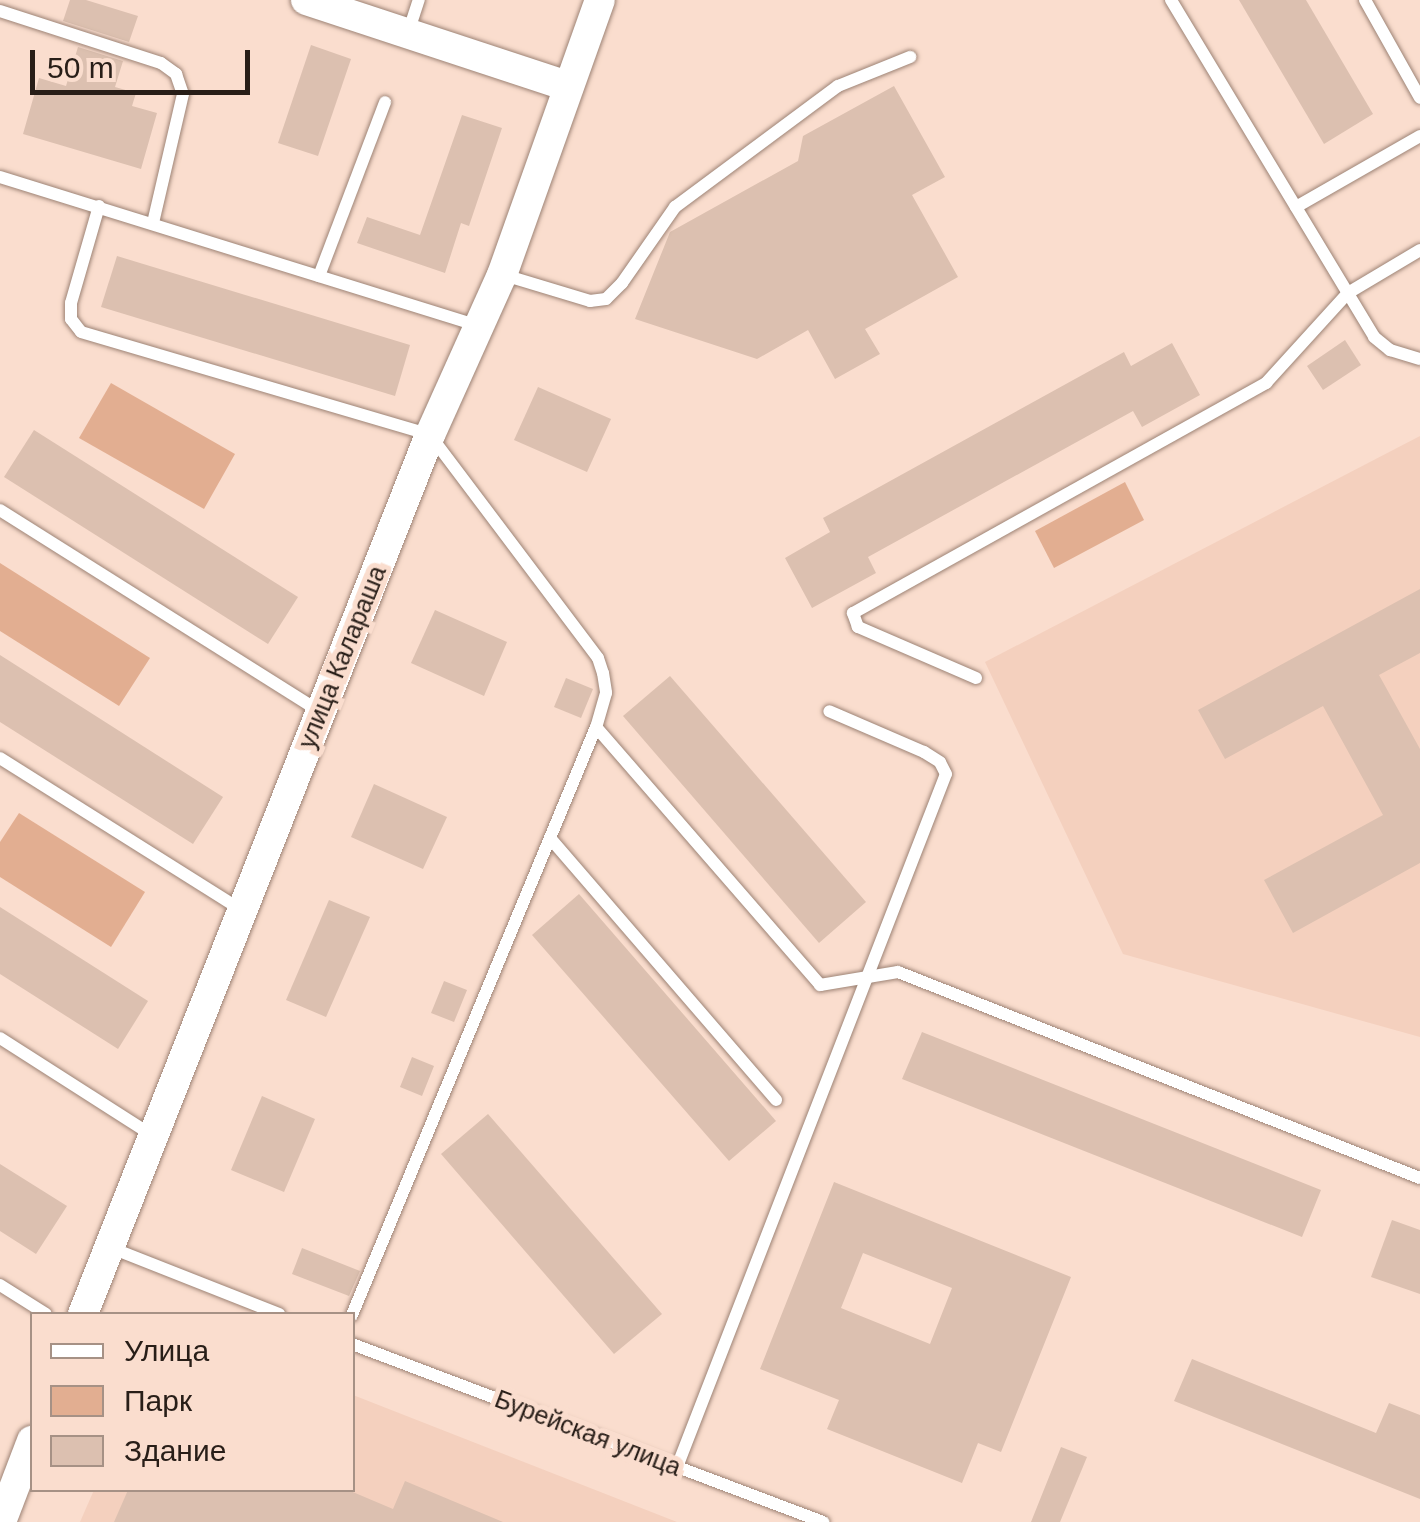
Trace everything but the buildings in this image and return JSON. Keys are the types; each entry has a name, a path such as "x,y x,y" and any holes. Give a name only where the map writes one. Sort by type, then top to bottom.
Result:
{"street":[{"path":"306,0 568,86"},
{"name":"улица Калараша","path":"83,1312 430,435 502,275 600,0"},
{"path":"0,1522 30,1446"}],"lane":[{"path":"408,33 420,0"},
{"path":"1171,0 1374,337 1390,350 1420,358"},
{"path":"1366,0 1420,98"},
{"path":"0,11 161,63 176,74 183,94 153,223"},
{"path":"502,275 590,301 606,298 622,283 674,207 838,86 910,57"},
{"path":"319,276 385,102"},
{"path":"1296,208 1420,136"},
{"path":"0,177 479,326"},
{"path":"100,206 70,303 71,320 81,332 430,435 598,658 606,693 596,727 353,1312"},
{"path":"976,678 858,627 854,613 1266,383 1348,293 1420,250"},
{"path":"0,510 320,712"},
{"path":"677,1467 946,774 940,762 924,752 829,711"},
{"path":"596,727 820,985 898,972 1420,1178"},
{"path":"0,758 242,910"},
{"path":"550,838 776,1100"},
{"path":"0,1038 153,1136"},
{"path":"109,1248 274,1312"},
{"path":"0,1285 43,1312"},
{"name":"Бурейская улица","path":"355,1345 823,1522"}],"shaded area":[{"path":"1420,436 1420,1037 1123,954 985,662"},
{"path":"355,1396 677,1522 80,1522 93,1492 355,1492"}],"green space":[{"path":"111,383 235,454 204,509 79,438"},
{"path":"1125,482 1144,520 1054,568 1035,531"},
{"path":"0,563 150,658 119,706 0,631"},
{"path":"19,813 145,892 111,947 0,877 0,842"}]}
